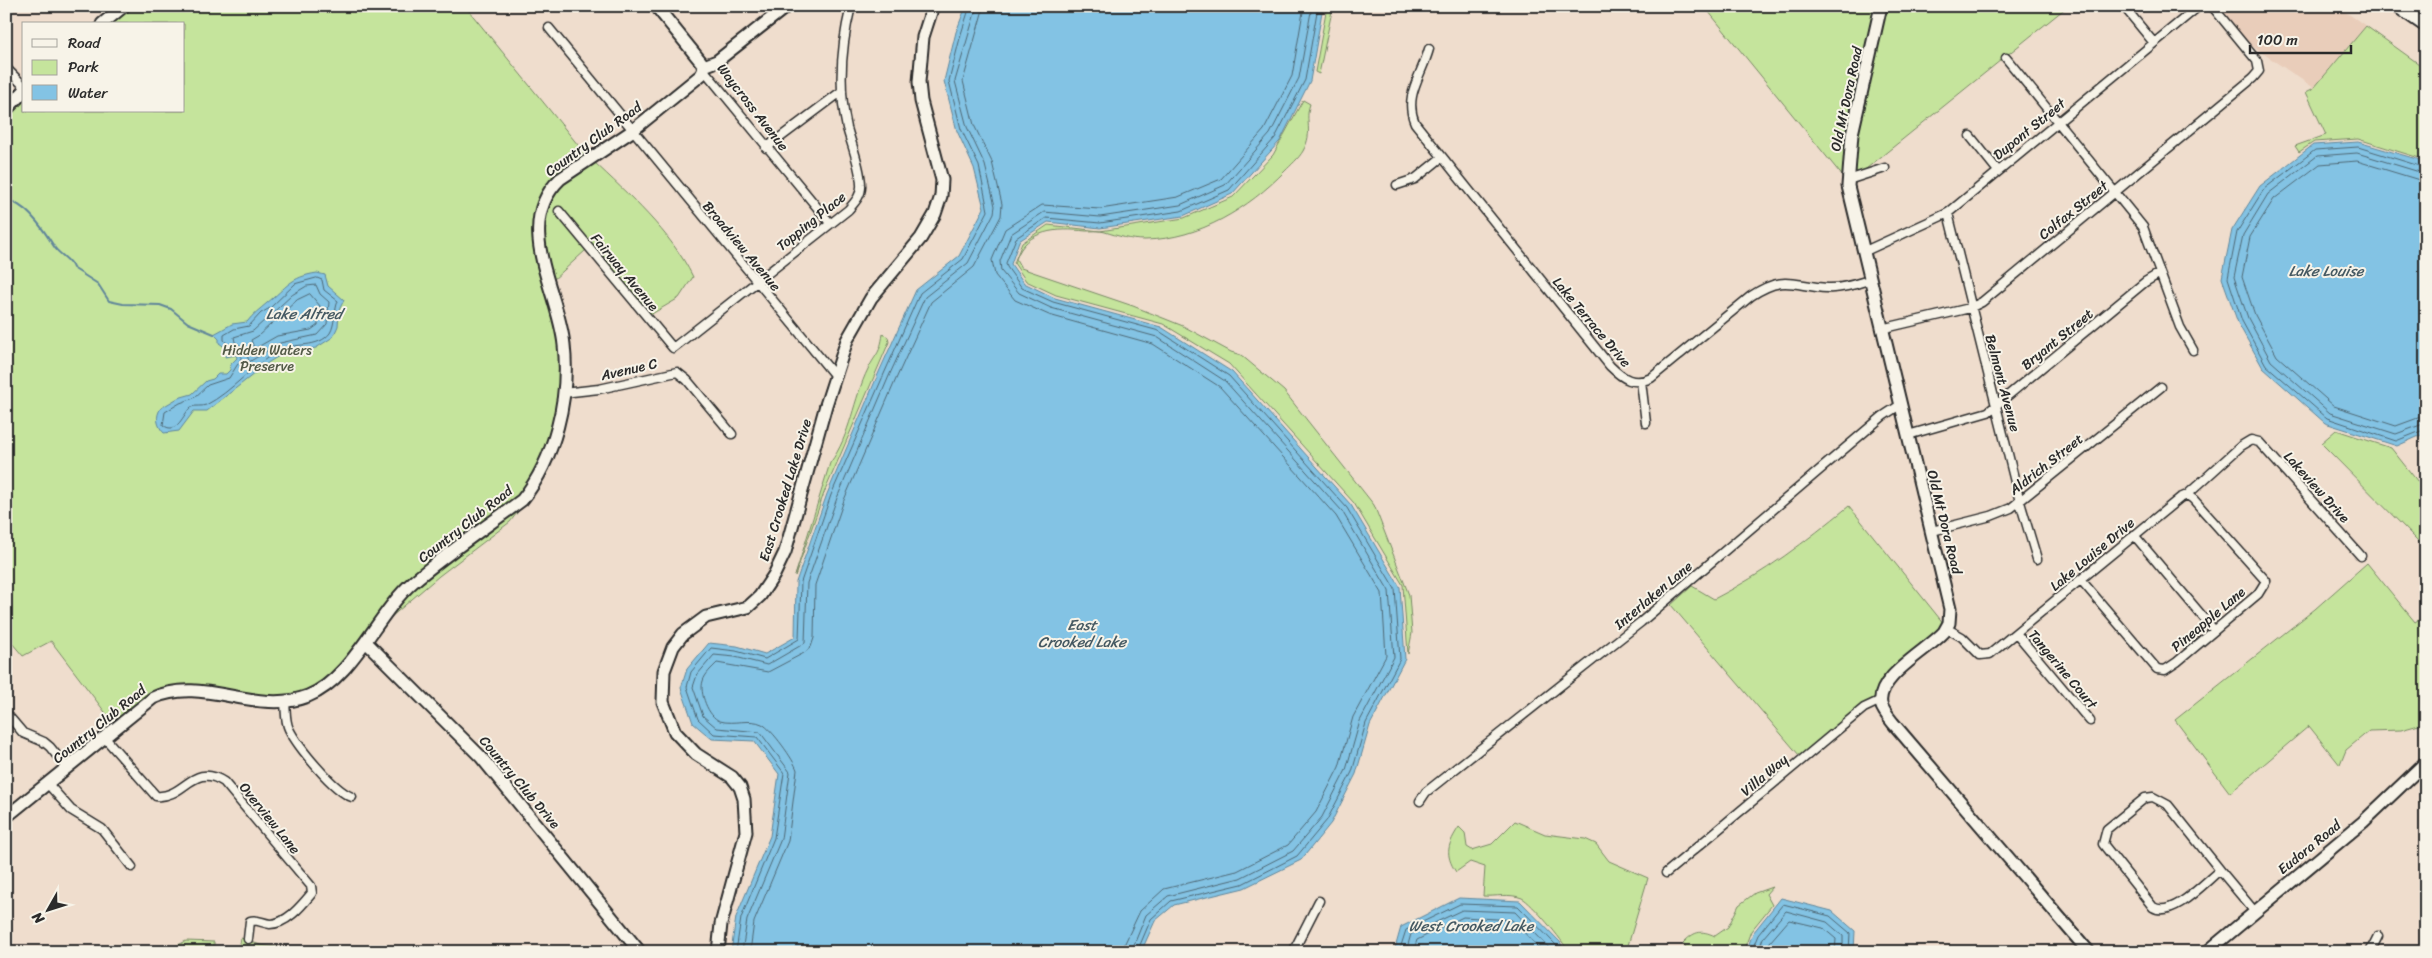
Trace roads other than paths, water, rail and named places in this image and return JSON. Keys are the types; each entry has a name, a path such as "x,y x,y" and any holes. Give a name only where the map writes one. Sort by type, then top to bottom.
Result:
{"main road":[{"path":"2397,6 2426,26"}],"street":[{"path":"104,22 124,6"},
{"name":"Waycross Avenue","path":"656,6 766,148 830,223"},
{"name":"Country Club Road","path":"6,817 153,698 167,692 185,689 258,702 285,702 318,691 346,666 412,583 522,500 534,485 545,462 553,440 563,393 564,343 544,270 540,248 540,212 546,194 560,179 632,131 704,68 717,61 787,6"},
{"name":"Topping Place","path":"673,348 854,204 860,192 858,169 847,128 842,91 845,34 851,6"},
{"name":"East Crooked Lake Drive","path":"718,952 721,924 746,832 744,799 740,787 732,777 696,754 675,732 663,702 664,671 673,647 683,634 706,617 748,607 760,596 774,575 785,552 847,340 858,318 887,277 921,238 935,214 941,196 940,172 921,101 919,82 924,36 933,6"},
{"name":"Old Mt Dora Road","path":"1881,6 1852,134 1848,180 1881,329 1948,593 1950,616 1946,628"},
{"name":"Dupont Street","path":"1863,252 1948,213 2200,6"},
{"name":"Colfax Street","path":"1881,329 1970,308 1991,295 2253,78 2259,71 2257,61 2212,6"},
{"path":"2126,9 2154,44"},
{"name":"Broadview Avenue","path":"549,28 835,376"},
{"name":"Lake Terrace Drive","path":"1429,49 1413,88 1410,108 1415,123 1441,158 1610,366 1625,379 1641,381"},
{"path":"2006,58 2143,227 2180,327 2193,350"},
{"path":"6,68 22,84"},
{"path":"766,148 842,91"},
{"path":"6,110 22,93"},
{"path":"1970,136 1998,171"},
{"path":"1397,185 1415,179 1441,158"},
{"path":"1848,180 1885,168"},
{"name":"Fairway Avenue","path":"559,211 673,348"},
{"name":"Belmont Avenue","path":"1948,213 1970,308 2020,502 2037,559"},
{"name":"Bryant Street","path":"1908,435 1988,412 2145,282 2160,273"},
{"path":"1646,423 1641,381 1651,378 1751,296 1768,286 1786,282 1835,288 1870,280"},
{"name":"Avenue C","path":"563,393 599,389 677,372 687,380 732,434"},
{"name":"Aldrich Street","path":"1932,531 1990,516 2020,502 2161,388"},
{"name":"Interlaken Lane","path":"1420,801 1426,792 1641,622 1883,416 1900,405"},
{"name":"Lake Louise Drive","path":"1946,628 1962,637 1983,655 1990,654 2017,634 2134,535 2180,498 2187,495 2240,446 2251,440"},
{"name":"Lakeview Drive","path":"2251,440 2258,442 2361,556"},
{"name":"Pineapple Lane","path":"2081,580 2157,669 2165,670 2258,594 2266,581 2231,540 2187,495"},
{"path":"2134,535 2214,630"},
{"path":"1946,628 1939,638 1889,680 1881,700 1885,713 2089,952"},
{"name":"Tangerine Court","path":"2017,634 2090,721"},
{"name":"Country Club Drive","path":"366,642 482,757 640,952"},
{"name":"Villa Way","path":"1666,874 1858,714 1881,700"},
{"path":"285,702 287,723 293,736 333,786 352,797"},
{"path":"6,713 23,733 37,738 50,747 67,768"},
{"name":"Overview Lane","path":"105,738 156,796 172,794 201,776 212,776 224,782 311,886 310,896 284,920 270,924 250,921 248,939"},
{"name":"Eudora Road","path":"2207,952 2387,802 2426,762"},
{"path":"48,784 71,810 102,829 132,867"},
{"path":"2220,870 2171,909 2158,910 2153,907 2105,848 2102,840 2108,829 2145,798 2153,796 2168,805 2254,912"},
{"path":"1293,952 1319,901"},
{"path":"2370,952 2378,936"}],"water":[{"name":"East Crooked Lake","path":"966,6 1323,6 1310,81 1280,141 1232,194 1183,216 1100,228 1048,222 1019,241 1011,264 1024,283 1055,298 1161,327 1232,372 1351,505 1400,587 1405,659 1370,725 1356,774 1331,823 1301,860 1244,888 1174,905 1155,921 1141,952 731,952 736,917 770,836 779,774 754,741 712,739 693,723 681,688 687,669 709,643 737,646 765,654 795,637 796,582 827,494 879,372 916,290 959,256 984,208 974,168 957,131 944,81 956,32"},
{"name":"Lake Louise","path":"2358,142 2420,160 2426,164 2426,433 2397,446 2325,423 2263,368 2238,323 2222,278 2232,230 2260,186 2313,145"},
{"name":"Lake Alfred","path":"317,273 325,275 328,286 344,300 339,310 338,326 333,337 316,348 284,353 269,362 207,411 194,411 179,431 164,433 158,421 158,414 161,408 178,398 192,394 206,381 213,379 218,374 226,374 230,370 231,364 237,358 236,355 225,357 226,348 219,343 219,339 214,334 232,324 247,322 289,284 301,277"},
{"name":"West Crooked Lake","path":"1459,898 1520,901 1560,942 1565,952 1394,952 1401,927"},
{"path":"1781,898 1832,911 1855,931 1854,952 1746,952 1753,933"}],"waterway":[{"path":"13,202 32,216 55,248 70,262 73,268 98,284 109,301 123,304 160,305 171,309 188,323 214,334"}],"park label":[{"name":"Hidden Waters Preserve","path":"267,358"}]}
